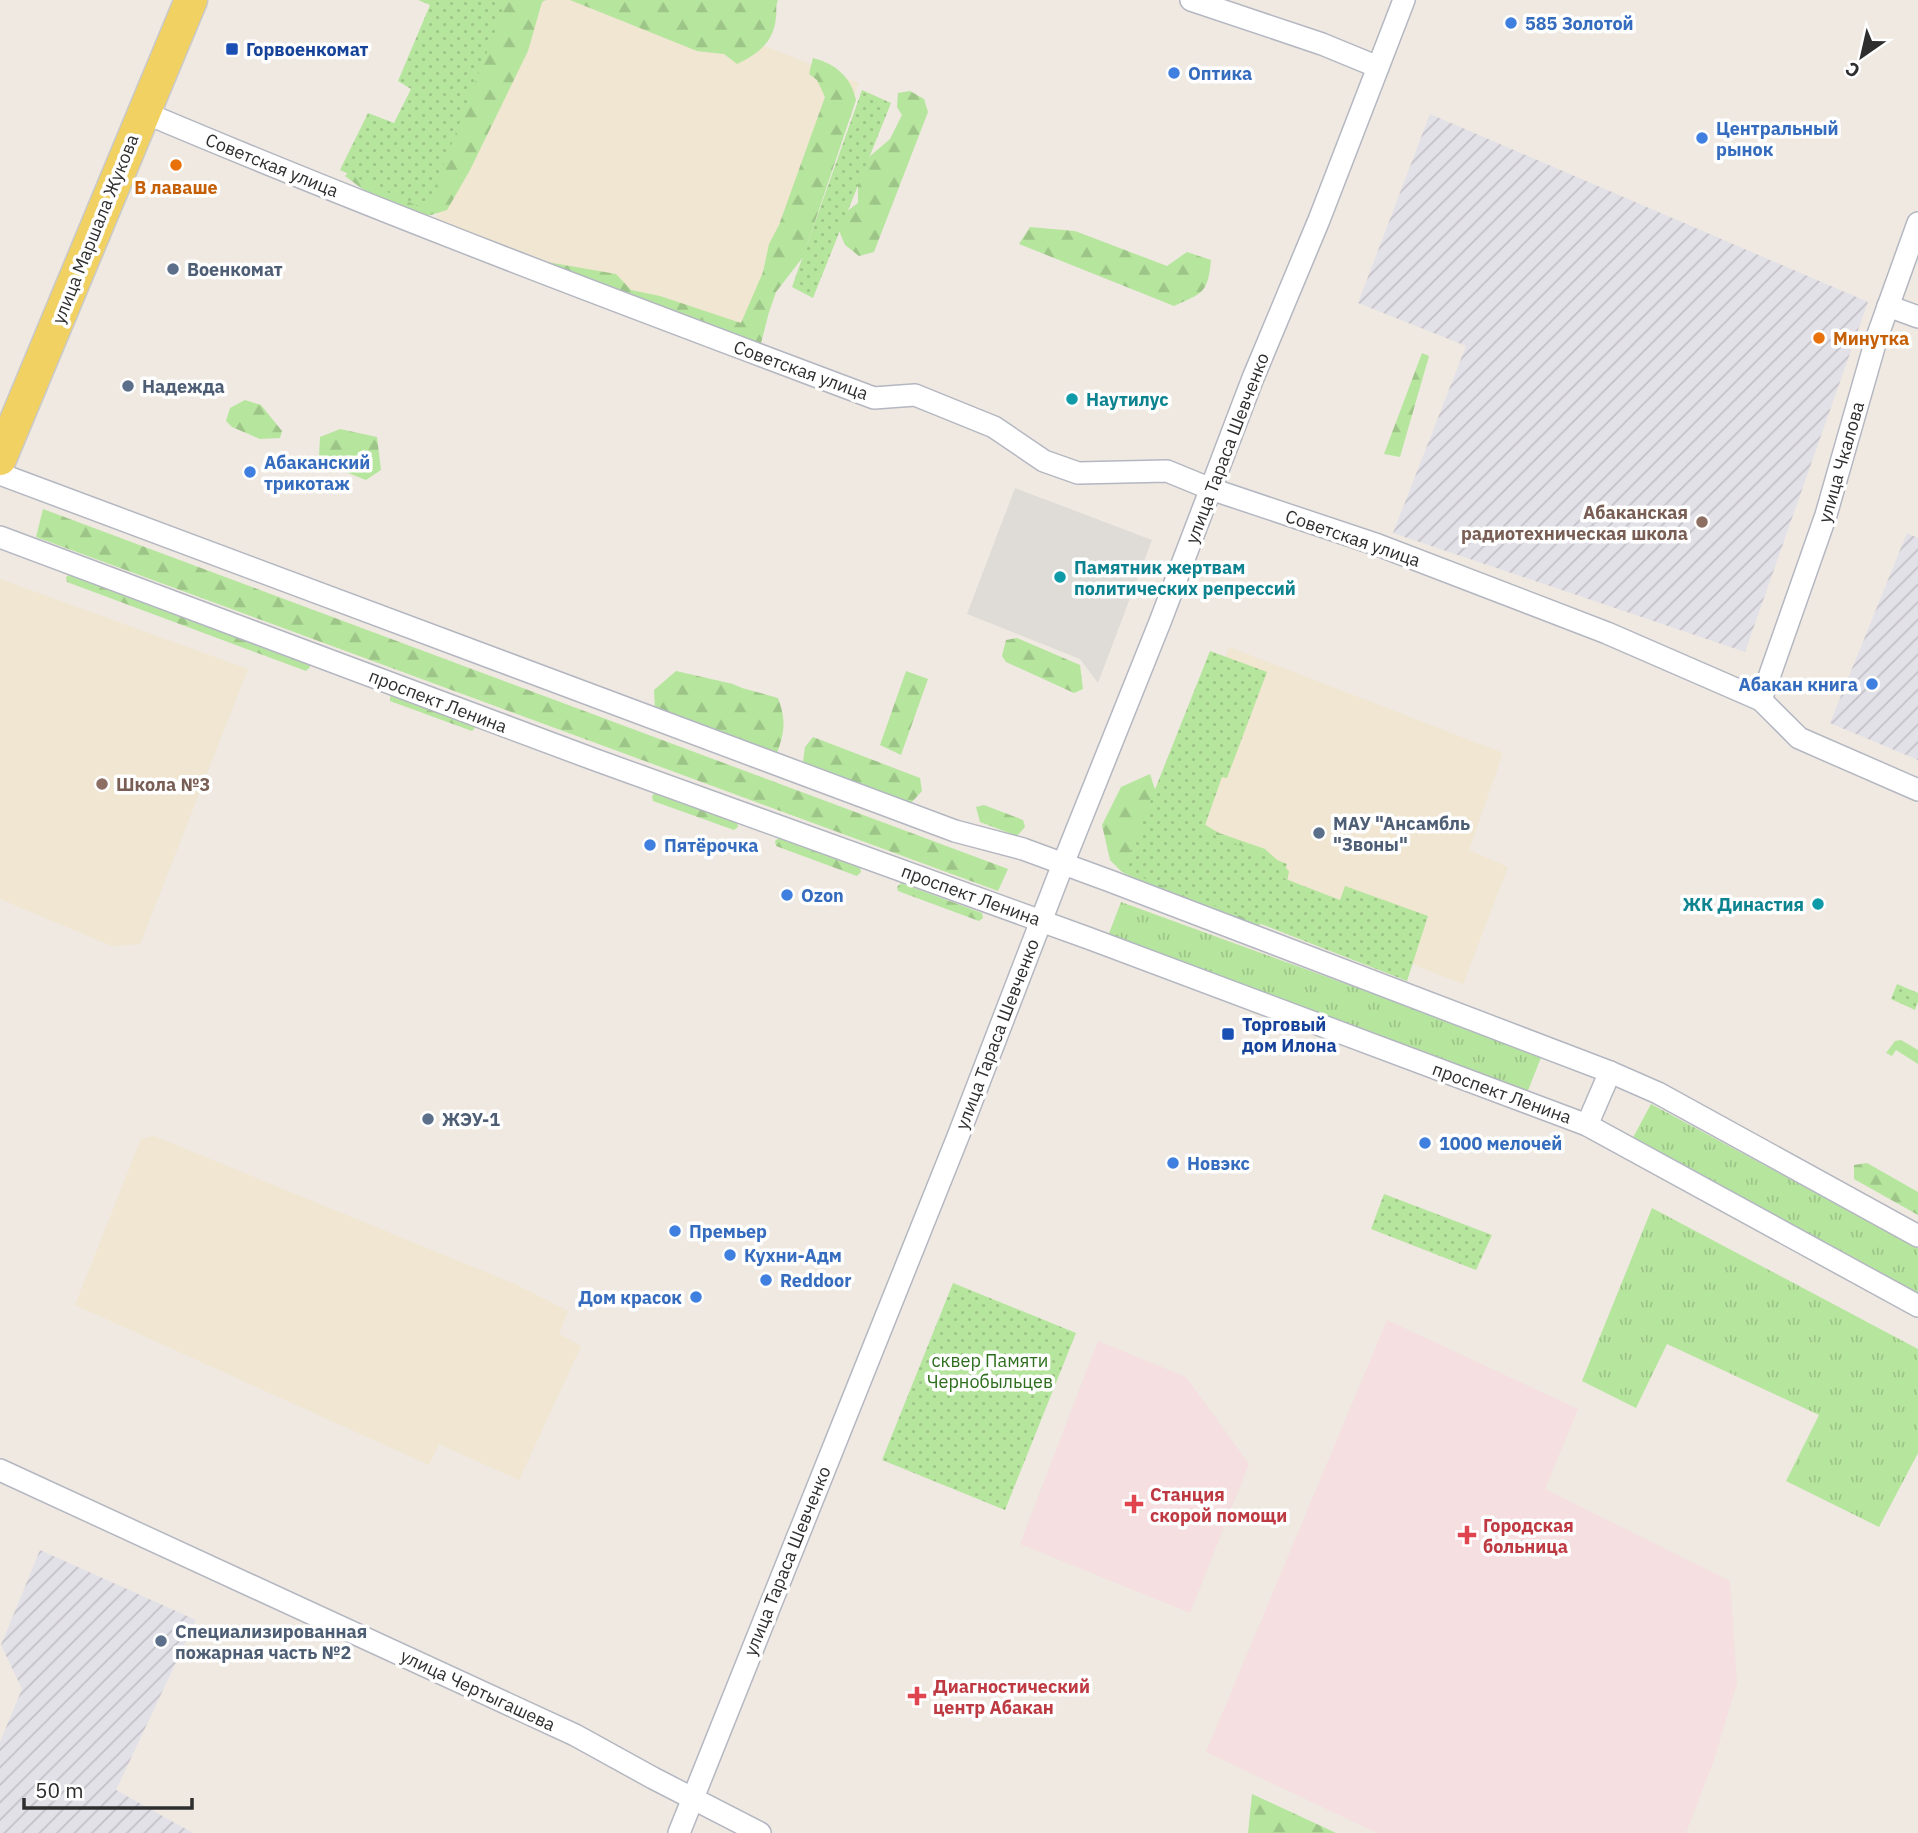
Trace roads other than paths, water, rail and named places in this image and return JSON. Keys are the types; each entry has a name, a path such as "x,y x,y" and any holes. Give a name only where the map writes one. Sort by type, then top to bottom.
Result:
{"main road":[{"name":"улица Маршала Жукова","path":"0,459 191,0"}],"street":[{"path":"1191,0 1322,44 1378,67"},
{"name":"улица Тараса Шевченко","path":"679,1833 959,1134 1253,378 1319,220 1404,0"},
{"name":"Советская улица","path":"144,112 508,260 874,398 915,395 993,427 1044,461 1077,473 1167,471 1211,489 1378,545 1607,633 1761,700 1799,738 1918,790"},
{"name":"улица Чкалова","path":"1761,700 1826,516 1876,340 1918,223"},
{"path":"1888,306 1918,317"},
{"path":"0,474 955,831 1023,849 1610,1072 1658,1093 1918,1236"},
{"name":"проспект Ленина","path":"0,537 593,759 1041,920 1587,1125 1918,1306"},
{"path":"1587,1125 1610,1072"},
{"name":"улица Чертыгашева","path":"0,1470 575,1735 760,1833"}],"place":[{"name":"585 Золотой","path":"1511,23"},
{"name":"Горвоенкомат","path":"232,49"},
{"name":"Оптика","path":"1174,73"},
{"name":"Центральный рынок","path":"1702,138"},
{"name":"В лаваше","path":"176,165"},
{"name":"Военкомат","path":"173,269"},
{"name":"Минутка","path":"1819,338"},
{"name":"Надежда","path":"128,386"},
{"name":"Наутилус","path":"1072,399"},
{"name":"Абаканский трикотаж","path":"250,472"},
{"name":"Абаканская радиотехническая школа","path":"1702,522"},
{"name":"Памятник жертвам политических репрессий","path":"1060,577"},
{"name":"Абакан книга","path":"1872,684"},
{"name":"Школа №3","path":"102,784"},
{"name":"МАУ \"Ансамбль \"Звоны\"","path":"1319,833"},
{"name":"Пятёрочка","path":"650,845"},
{"name":"Ozon","path":"787,895"},
{"name":"ЖК Династия","path":"1818,904"},
{"name":"Торговый дом Илона","path":"1228,1034"},
{"name":"ЖЭУ-1","path":"428,1119"},
{"name":"1000 мелочей","path":"1425,1143"},
{"name":"Новэкс","path":"1173,1163"},
{"name":"Премьер","path":"675,1231"},
{"name":"Кухни-Адм","path":"730,1255"},
{"name":"Reddoor","path":"766,1280"},
{"name":"Дом красок","path":"696,1297"},
{"name":"Станция скорой помощи","path":"1134,1504"},
{"name":"Городская больница","path":"1467,1535"},
{"name":"Специализированная пожарная часть №2","path":"161,1641"},
{"name":"Диагностический центр Абакан","path":"917,1696"}],"park label":[{"name":"сквер Памяти Чернобыльцев","path":"990,1370"}]}
